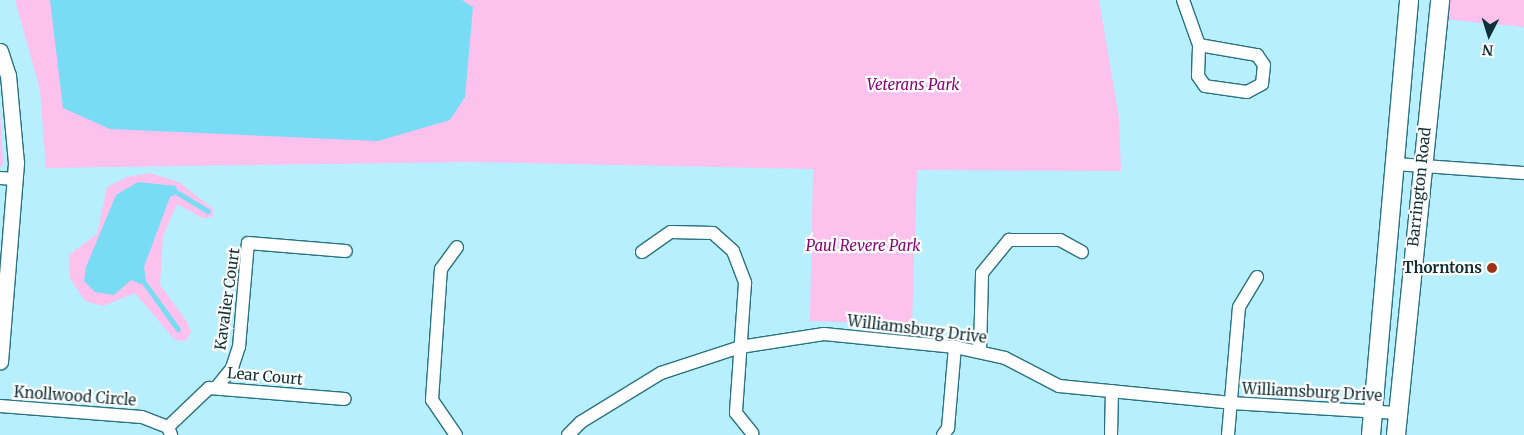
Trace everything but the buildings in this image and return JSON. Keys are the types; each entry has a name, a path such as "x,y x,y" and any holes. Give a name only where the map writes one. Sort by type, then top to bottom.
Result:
{"main road":[{"name":"Barrington Road","path":"1371,435 1409,0"},
{"name":"Barrington Road","path":"1396,435 1420,166 1440,0"}],"street":[{"path":"1183,0 1199,45 1198,76 1205,86 1247,92 1262,84 1264,65 1257,55 1199,45"},
{"path":"0,52 14,118 7,179 0,361"},
{"path":"1394,164 1524,173"},
{"path":"642,252 671,232 713,233 733,251 745,283 736,413 752,433"},
{"path":"980,352 982,273 1009,240 1060,240 1082,252"},
{"name":"Kavalier Court","path":"216,388 232,368 239,347 248,244 346,251"},
{"path":"456,435 432,400 441,269 457,247"},
{"path":"1228,435 1239,307 1258,277"},
{"name":"Williamsburg Drive","path":"568,435 580,422 661,373 740,348 824,334 980,352 1005,358 1059,386 1231,403 1398,413"},
{"path":"943,435 948,428 955,348"},
{"name":"Lear Court","path":"169,431 209,388 345,399"},
{"path":"1111,435 1112,391"},
{"name":"Knollwood Circle","path":"0,406 142,417 169,431"}],"green space":[{"name":"Veterans Park","path":"15,0 1099,0 1119,118 1121,171 917,170 912,325 810,321 813,169 470,162 46,168 40,90"},
{"path":"1445,0 1524,0 1524,27 1443,19"},
{"path":"0,109 3,163 0,168"},
{"path":"150,173 179,182 213,209 213,216 204,219 177,204 163,236 160,285 187,322 191,332 186,341 175,340 135,293 103,306 85,301 70,278 69,255 97,234 107,187 127,177"}],"water":[{"path":"50,0 462,0 473,7 465,97 450,120 378,141 110,129 63,108"},
{"path":"138,182 176,186 178,193 170,197 144,267 146,280 141,284 131,280 114,295 95,292 84,281 86,267 116,195"}],"waterway":[{"path":"178,193 208,211"},
{"path":"144,282 178,329"}],"place":[{"name":"Thorntons","path":"1492,268"}],"park label":[{"name":"Paul Revere Park","path":"863,246"}]}
